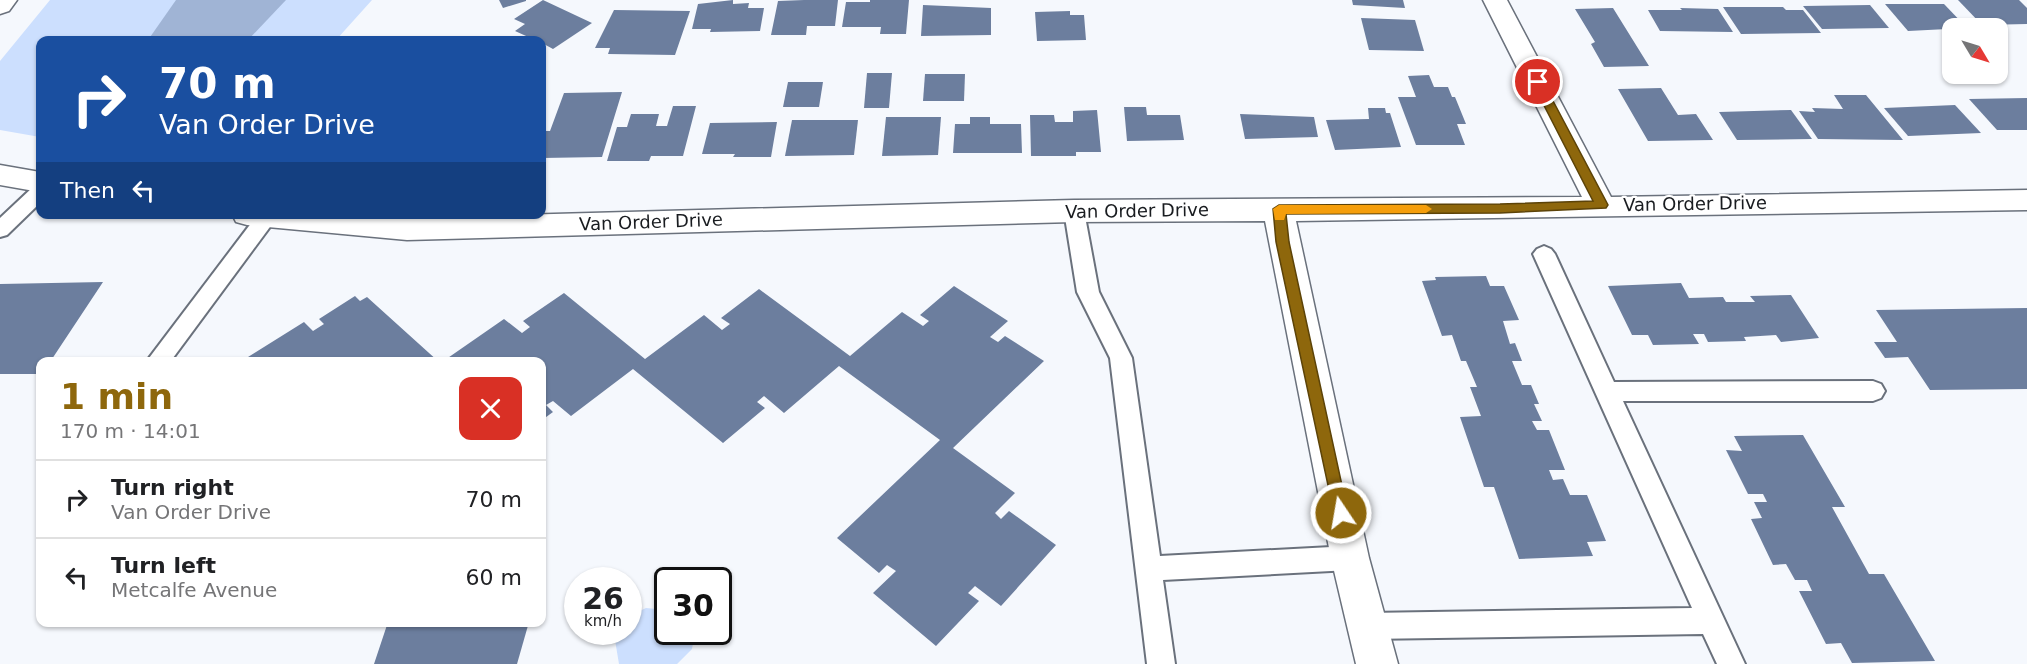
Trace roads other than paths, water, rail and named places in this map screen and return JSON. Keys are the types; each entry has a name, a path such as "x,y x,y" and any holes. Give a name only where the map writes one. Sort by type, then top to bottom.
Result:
{"street":[{"path":"0,6 5,0"},
{"path":"1495,0 1601,205"},
{"path":"0,175 36,181"},
{"name":"Van Order Drive","path":"301,219 407,229 1074,211 1500,209 1601,205 2027,200"},
{"path":"1279,209 1282,242 1350,558 1377,664"}],"lane":[{"path":"0,230 36,196"},
{"path":"1074,211 1088,292 1121,358 1161,664"},
{"path":"160,357 255,219"},
{"path":"1544,255 1731,664"},
{"path":"1608,392 1873,391"},
{"path":"1148,569 1350,558"},
{"path":"1367,626 1711,621"}]}
